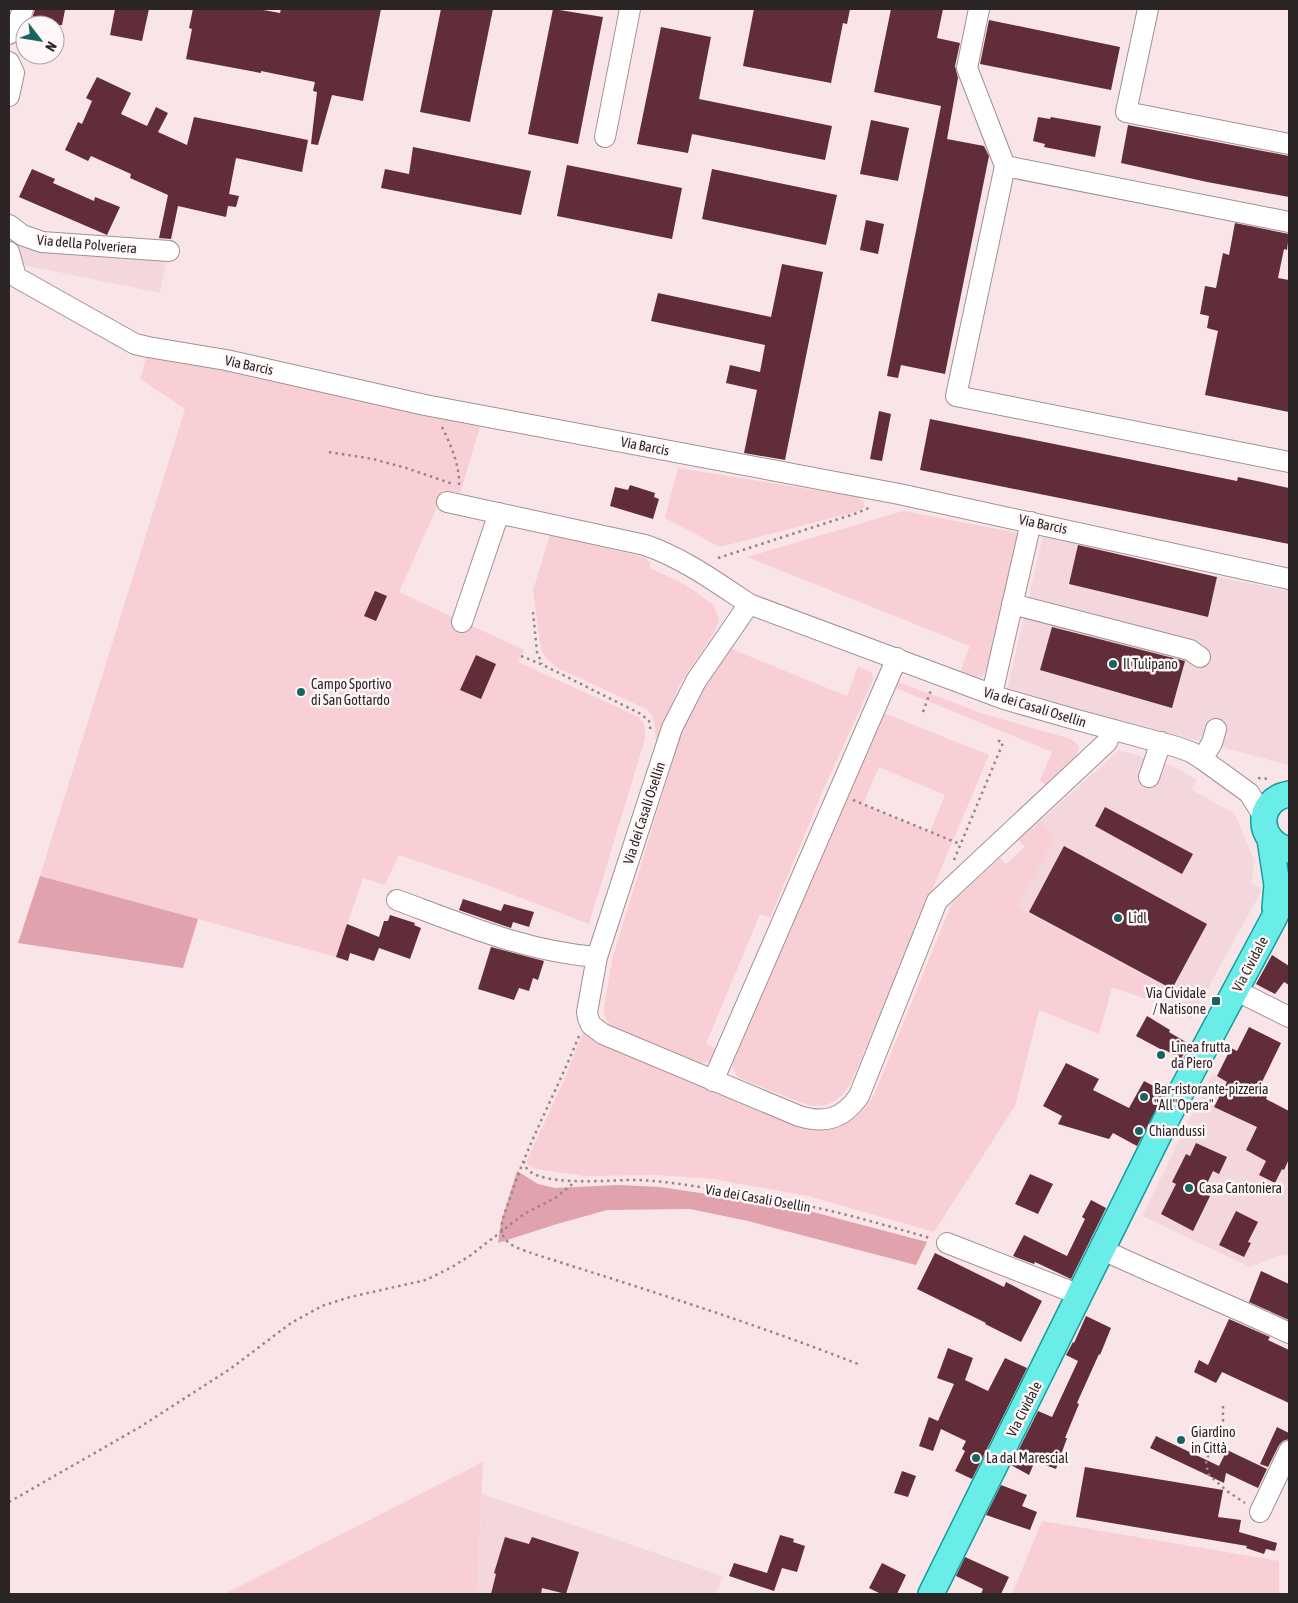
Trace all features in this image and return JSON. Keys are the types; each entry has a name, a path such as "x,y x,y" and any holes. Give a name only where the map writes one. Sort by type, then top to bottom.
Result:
{"main road":[{"path":"1274,836 1267,808 1280,789"},
{"name":"Via Cividale","path":"1274,836 1277,885 1274,918"},
{"name":"Via Cividale","path":"931,1594 1165,1122 1274,918 1289,886"}],"street":[{"path":"9,34 20,18 23,9"},
{"path":"606,137 630,9"},
{"path":"979,9 967,68 1005,166 956,396 1289,462"},
{"path":"1148,9 1126,112 1289,144"},
{"path":"9,62 14,73 9,96"},
{"path":"1005,166 1289,222"},
{"name":"Via della Polveriera","path":"9,225 22,235 42,242 169,251"},
{"name":"Via Barcis","path":"9,252 16,277 135,344 226,360 425,405 899,494 1289,579"},
{"path":"455,498 499,513 635,542 657,549 688,565 749,604"},
{"path":"462,622 499,513"},
{"path":"992,694 1031,522"},
{"name":"Via dei Casali Osellin","path":"713,1081 602,1034 589,1022 588,1005 597,957 672,728 696,681 749,604 1017,703 1191,752 1269,796 1280,789"},
{"path":"1012,604 1190,650 1200,657"},
{"path":"897,658 713,1081 808,1119 828,1120 852,1106 859,1096 937,901 1107,742 1111,729"},
{"path":"1202,758 1212,743 1216,729"},
{"path":"1149,777 1161,742"},
{"name":"Via dei Casali Osellin","path":"1252,785 1274,836"},
{"path":"396,900 521,944 565,954 597,957"},
{"path":"1236,990 1289,1017"},
{"path":"948,1243 1080,1295"},
{"path":"1103,1250 1148,1271 1231,1305 1289,1333"},
{"path":"1260,1512 1289,1452"}],"path":[{"path":"330,452 373,459 406,468 455,498 459,480 452,448 436,416 425,405"},
{"path":"718,558 857,513 899,494"},
{"path":"533,612 537,652 543,665"},
{"path":"521,656 641,714 648,721 651,730 650,736"},
{"path":"923,712 932,687"},
{"path":"953,862 1003,743 995,740"},
{"path":"1252,785 1280,789"},
{"path":"838,794 960,844"},
{"path":"579,1035 524,1160 509,1201 502,1223 502,1232 505,1239 510,1244 531,1253 743,1322 858,1364"},
{"name":"Via dei Casali Osellin","path":"524,1160 526,1170 531,1174 544,1178 575,1182 620,1179 656,1180 793,1202 913,1233"},
{"path":"9,1502 140,1427 230,1369 291,1323 322,1306 350,1297 426,1280 452,1267 524,1214 555,1198 575,1182"},
{"path":"1223,1406 1223,1421 1206,1461 1208,1474 1227,1491 1260,1512"}],"shaded area":[{"path":"9,239 142,243 169,246 160,293 9,262"},
{"name":"Campo Sportivo di San Gottardo","path":"146,357 224,369 480,427 460,493 443,490 399,592 524,650 518,662 639,717 643,723 645,732 644,742 589,924 479,882 399,855 385,885 363,878 336,957 40,876 185,409 140,379"},
{"path":"678,468 858,497 864,502 864,507 859,511 720,547 665,518"},
{"path":"903,511 1018,533 988,669 982,677 975,677 960,672 970,646 747,557"},
{"path":"550,535 644,557 650,562 650,568 686,585 713,604 719,621 714,633 679,686 656,741 653,720 646,709 558,668 547,659 541,650 533,590"},
{"path":"1043,536 1217,577 1289,591 1289,765 1007,690"},
{"path":"729,648 847,696 858,666 872,673 873,680 822,793 770,918 760,914 706,1044 719,1050 711,1060 706,1063 698,1063 611,1026 604,1016 604,1008 612,960 682,730 699,695"},
{"path":"896,683 901,683 984,714 1071,739 1079,746 1078,752 1071,763 1046,786 1040,780 1052,752 893,687"},
{"path":"881,712 989,755 851,1083 837,1099 826,1105 813,1106 741,1079 737,1076 732,1066 844,796","holes":["879,767 945,795 930,832 863,804"]},
{"path":"1119,750 1173,766 1197,780 1192,790 1235,814 1254,860 1252,883 1262,890 1191,1019 1170,1007 1111,987 952,903 1000,858 1006,864 1025,847 1019,840"},
{"path":"1040,821 1055,837 1017,908 1159,985 1150,1000 1112,987 1099,1034 1039,1010 1015,1106 934,1232 808,1196 712,1179 657,1175 584,1176 536,1169 528,1165 527,1160 564,1080 585,1027 595,1040 604,1046 795,1125 820,1130 831,1129 850,1122 874,1095 952,903 1000,858 1006,864 1025,847 1019,840"},
{"path":"40,876 198,919 183,968 18,943"},
{"path":"1212,1074 1289,1115 1289,1256 1280,1255 1250,1267 1142,1216"},
{"path":"517,1171 538,1184 555,1188 619,1185 660,1187 794,1207 927,1242 916,1265 748,1221 690,1209 607,1210 498,1243 501,1222"},
{"path":"483,1462 477,1594 224,1594"},
{"path":"482,1494 723,1576 716,1594 477,1594"},
{"path":"1042,1521 1279,1561 1279,1594 1012,1594"}],"building":[{"path":"35,9 65,10 64,15 33,15"},
{"path":"115,9 149,9 142,41 110,35"},
{"path":"193,9 258,9 280,13 281,9 381,9 363,101 332,95 318,145 311,144 317,92 313,91 315,82 186,59 192,29 189,28"},
{"path":"441,9 493,9 470,122 420,112"},
{"path":"553,9 603,17 578,144 528,134"},
{"path":"754,9 850,9 847,24 843,23 831,83 743,66"},
{"path":"891,9 943,9 937,38 960,43 955,66 958,78 947,139 984,146 989,156 945,374 901,365 898,378 887,376 941,106 874,92"},
{"path":"989,20 1120,47 1111,90 980,64"},
{"path":"661,27 711,37 699,99 832,126 825,160 692,134 688,153 637,144"},
{"path":"97,77 131,93 121,114 147,126 156,107 168,113 158,132 187,145 194,117 308,140 302,172 236,158 229,194 239,196 236,207 228,206 226,217 178,206 171,239 159,238 168,195 130,178 131,174 91,156 88,161 65,150 78,122 82,124 92,101 86,98"},
{"path":"1038,117 1050,119 1051,117 1101,126 1095,157 1044,147 1045,144 1033,141"},
{"path":"871,120 909,128 898,181 860,174"},
{"path":"1128,125 1289,156 1289,197 1207,182 1121,163"},
{"path":"413,147 531,171 521,215 381,188 385,169 409,174"},
{"path":"567,165 682,188 672,239 557,216"},
{"path":"32,169 55,179 53,183 94,201 95,197 120,207 107,235 19,197"},
{"path":"712,169 837,195 826,245 702,219"},
{"path":"866,220 884,224 878,254 860,250"},
{"path":"1235,223 1289,234 1287,250 1284,249 1278,278 1289,280 1289,412 1205,395 1218,331 1207,328 1209,316 1200,314 1205,286 1216,288 1223,253 1229,255"},
{"path":"782,264 823,272 785,460 744,453 757,390 726,383 730,365 760,372 765,345 651,321 658,293 771,317"},
{"path":"879,411 891,414 882,461 870,459"},
{"path":"930,419 1237,481 1238,477 1289,488 1289,544 920,470"},
{"path":"630,485 655,493 654,497 659,499 653,519 610,506 615,487 628,490"},
{"path":"1078,545 1217,577 1208,617 1069,584"},
{"path":"375,591 387,596 376,621 364,616"},
{"name":"Il Tulipano","path":"1052,627 1185,661 1172,708 1040,670"},
{"path":"476,655 496,664 481,699 460,690"},
{"path":"1105,807 1193,854 1182,874 1095,826"},
{"name":"Lidl","path":"1064,846 1207,924 1172,989 1029,912"},
{"path":"463,899 501,911 504,904 534,912 529,927 513,922 511,928 459,910"},
{"path":"390,915 415,923 414,925 421,928 410,959 379,948 374,961 350,953 348,961 336,957 347,924 379,937 384,921 388,921"},
{"path":"491,947 544,961 538,980 533,978 529,991 519,988 514,1000 478,989"},
{"path":"1272,955 1289,966 1289,985 1284,982 1275,994 1256,984"},
{"path":"1147,1016 1189,1044 1181,1059 1136,1036"},
{"path":"1249,1027 1281,1043 1260,1086 1269,1091 1266,1099 1289,1111 1289,1159 1275,1183 1259,1175 1266,1161 1246,1150 1257,1127 1214,1107 1227,1082 1217,1076 1231,1048 1237,1051"},
{"path":"1066,1063 1099,1079 1093,1090 1129,1108 1144,1081 1165,1092 1137,1146 1113,1133 1109,1139 1058,1124 1062,1116 1043,1106"},
{"name":"Casa Cantoniera","path":"1196,1143 1227,1157 1219,1174 1213,1171 1203,1192 1210,1196 1193,1231 1161,1214 1176,1184 1172,1182 1186,1154 1190,1156"},
{"path":"1030,1174 1053,1184 1038,1214 1015,1204"},
{"path":"1091,1200 1106,1208 1071,1279 1035,1262 1034,1264 1013,1256 1024,1235 1067,1256 1085,1219 1082,1217"},
{"path":"1236,1211 1258,1222 1248,1242 1251,1243 1244,1257 1219,1245"},
{"path":"935,1253 1004,1287 1006,1282 1042,1301 1021,1342 917,1289"},
{"path":"1261,1271 1289,1284 1289,1320 1249,1302"},
{"path":"1086,1316 1111,1328 1077,1403 1079,1404 1065,1438 1067,1438 1056,1469 1035,1461 1029,1475 1011,1465 1038,1411 1052,1417 1078,1361 1066,1355 1074,1343"},
{"path":"1229,1319 1270,1337 1268,1340 1289,1350 1289,1403 1222,1372 1216,1383 1194,1372 1199,1360 1208,1365"},
{"path":"948,1348 973,1358 965,1380 988,1391 1005,1358 1027,1368 972,1479 955,1471 965,1451 962,1449 966,1441 941,1429 933,1451 919,1446 929,1417 938,1421 954,1384 937,1378"},
{"path":"1277,1427 1289,1433 1289,1439 1279,1445 1268,1467 1260,1464"},
{"path":"1156,1436 1219,1466 1227,1450 1267,1469 1258,1488 1226,1473 1224,1483 1150,1448"},
{"path":"1085,1467 1223,1490 1218,1517 1241,1520 1239,1532 1277,1543 1275,1551 1266,1549 1264,1554 1246,1548 1247,1546 1076,1517"},
{"path":"902,1471 916,1476 908,1497 894,1493"},
{"path":"1001,1485 1027,1495 1022,1506 1037,1512 1030,1530 986,1515"},
{"path":"780,1535 794,1539 793,1542 805,1546 797,1572 782,1568 774,1591 729,1576 734,1563 767,1573"},
{"path":"505,1537 529,1544 532,1537 579,1552 566,1594 542,1588 541,1594 491,1594 496,1574 494,1573"},
{"path":"965,1557 1009,1577 1001,1594 981,1594 983,1589 956,1576"},
{"path":"882,1563 906,1575 897,1594 881,1594 869,1588"}],"place":[{"name":"Il Tulipano","path":"1113,664"},
{"name":"Campo Sportivo di San Gottardo","path":"301,692"},
{"name":"Lidl","path":"1118,918"},
{"name":"Via Cividale / Natisone","path":"1216,1001"},
{"name":"Linea frutta da Piero","path":"1161,1055"},
{"name":"Bar-ristorante-pizzeria \"All\"Opera\"","path":"1144,1097"},
{"name":"Chiandussi","path":"1139,1131"},
{"name":"Casa Cantoniera","path":"1189,1188"},
{"name":"Giardino in Città","path":"1181,1440"},
{"name":"La dal Marescial","path":"976,1458"}]}
